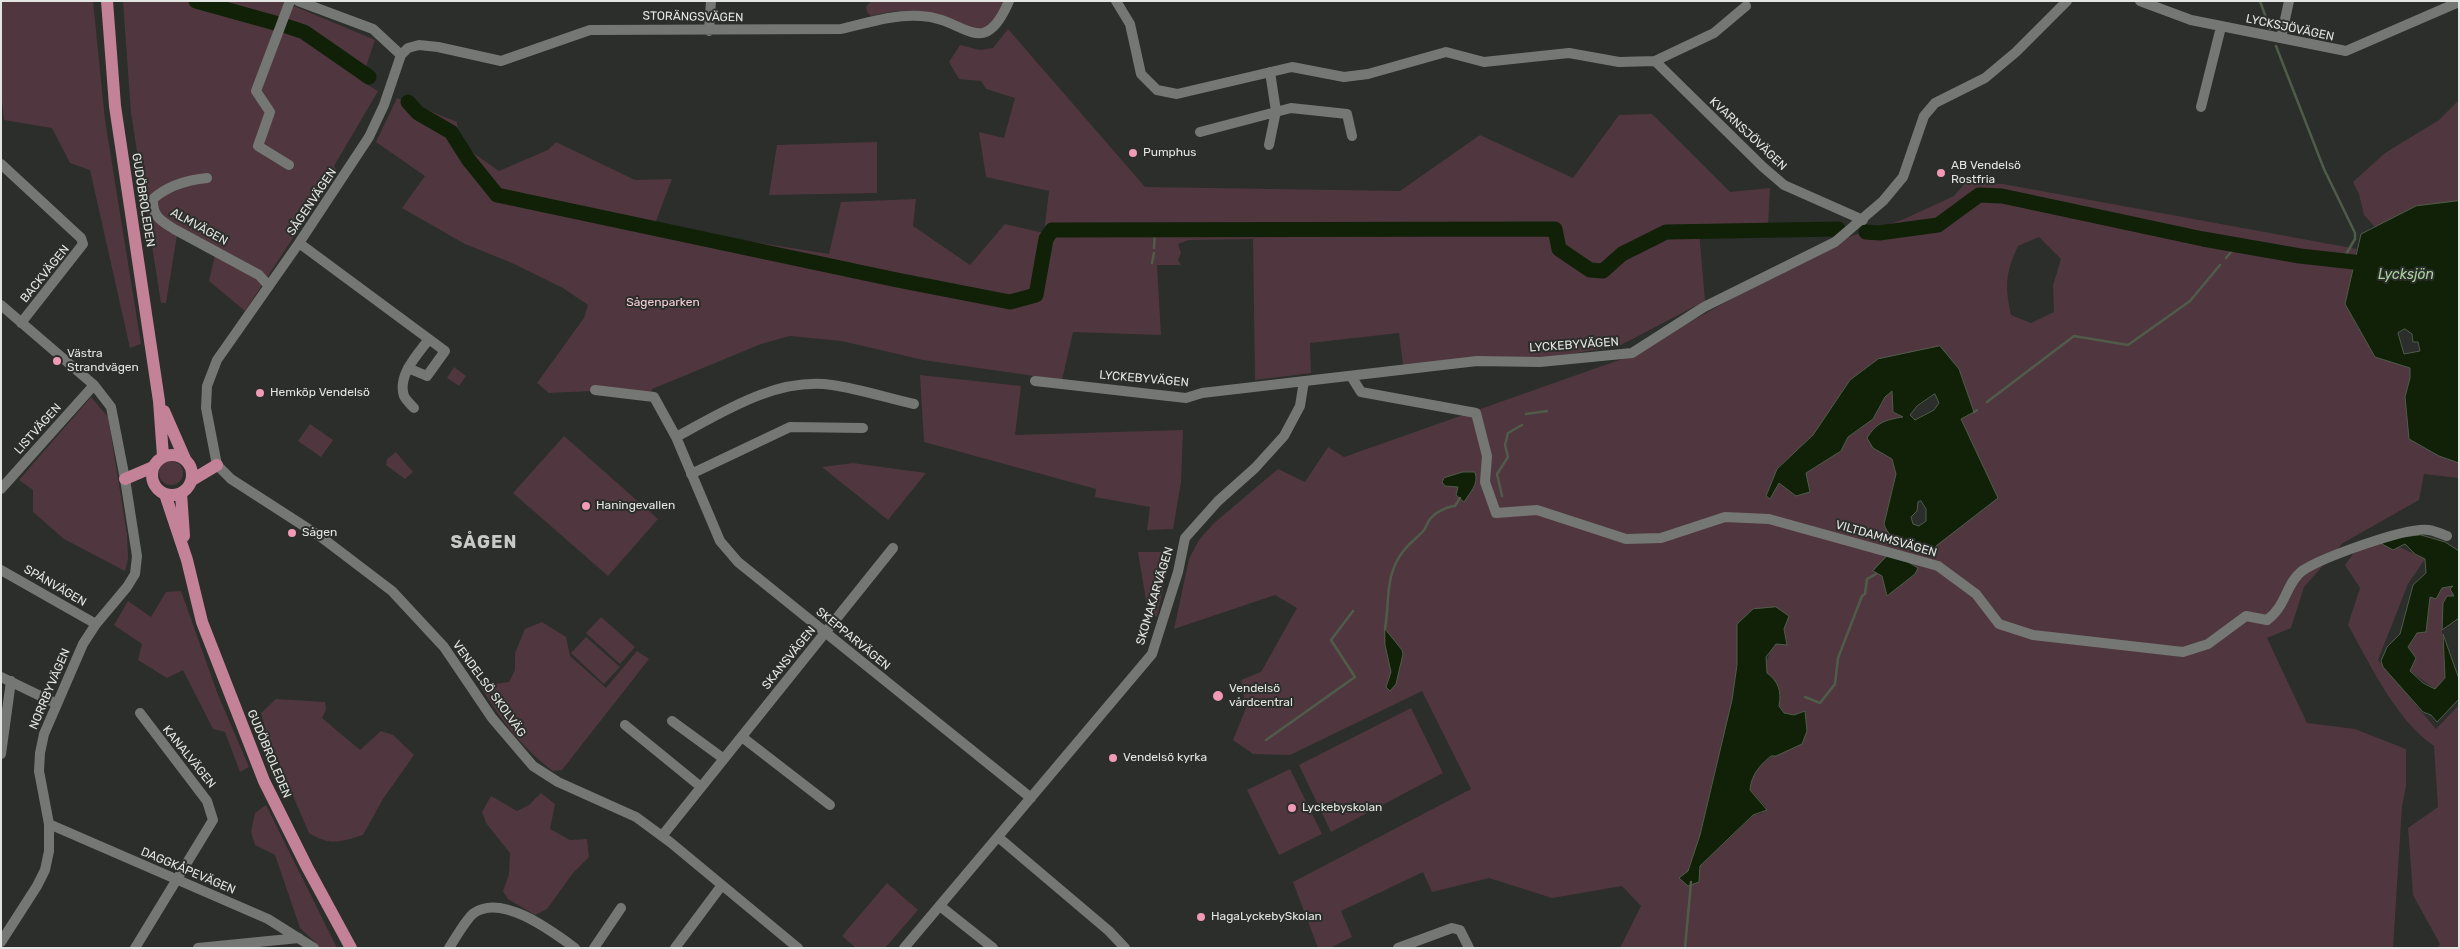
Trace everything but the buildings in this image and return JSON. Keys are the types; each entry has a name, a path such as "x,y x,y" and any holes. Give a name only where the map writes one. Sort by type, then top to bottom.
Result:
{"main road":[{"name":"GUDÖBROLEDEN","path":"107,1 115,106 159,401 164,456"},
{"name":"GUDÖBROLEDEN","path":"159,401 187,461"},
{"path":"126,479 153,467 164,456 178,455 187,461 217,465"},
{"path":"126,479 153,483 165,494 181,493 188,488 192,480 192,472 187,461"},
{"path":"192,480 217,465"},
{"path":"153,467 153,483"},
{"name":"GUDÖBROLEDEN","path":"181,493 187,560"},
{"name":"GUDÖBROLEDEN","path":"165,494 187,560 202,622 264,782 351,948"}],"street":[{"path":"289,165 258,146 270,112 256,91 290,1"},
{"path":"298,1 373,29 401,55"},
{"path":"709,31 711,1"},
{"name":"STORÄNGSVÄGEN","path":"401,55 408,48 419,45 501,60 590,30 841,29 881,19 922,16 946,22 976,34 990,32 1001,20 1009,1"},
{"path":"1116,1 1130,24 1141,74 1157,90 1177,94 1292,67 1344,78 1368,74 1446,52 1484,62 1569,53 1619,62 1655,61 1714,33 1746,6"},
{"name":"LYCKEBYVÄGEN","path":"1035,381 1186,398 1202,393 1477,361 1540,362 1632,353 1704,307 1836,242 1883,201 1903,177 1924,116 1935,103 1985,78 2016,52 2067,1"},
{"name":"LYCKSJÖVÄGEN","path":"2140,1 2191,20 2346,51 2459,2"},
{"path":"2281,38 2289,1"},
{"path":"2201,107 2221,27"},
{"name":"SÅGENVÄGEN","path":"217,465 206,408 207,386 217,360 299,243 369,137 384,105 401,55"},
{"name":"KVARNSJÖVÄGEN","path":"1655,61 1763,167 1784,185 1863,220"},
{"path":"1269,145 1276,111 1270,72"},
{"path":"1200,132 1291,108 1347,114 1352,136"},
{"name":"BACKVÄGEN","path":"1,164 81,238 84,244 21,323"},
{"name":"ALMVÄGEN","path":"208,178 176,185 162,191 153,200 153,212 161,221 174,229 259,275 269,286"},
{"path":"299,243 444,352 427,376 408,368"},
{"name":"NORRBYVÄGEN","path":"1,305 94,385 110,406 126,479 137,556 135,574 83,644 44,734 40,752 39,771 49,824 49,851 45,870 1,942"},
{"path":"414,408 404,396 404,383 408,368 429,339"},
{"name":"VILTDAMMSVÄGEN","path":"1351,376 1361,392 1476,414 1488,456 1485,482 1496,513 1537,510 1626,539 1661,538 1725,517 1769,519 1938,566 1976,594 1999,624 2033,635 2183,652 2208,644 2246,616 2267,620 2277,613 2301,572 2330,559 2404,532 2428,530 2448,536"},
{"name":"SKOMAKARVÄGEN","path":"904,948 1152,654 1178,572 1185,538 1218,501 1255,468 1284,436 1300,406 1304,381"},
{"name":"LISTVÄGEN","path":"1,489 94,385"},
{"path":"676,438 764,393 796,385 831,385 914,404"},
{"name":"SKEPPARVÄGEN","path":"595,390 654,397 676,438 720,541 738,562 1031,798"},
{"path":"691,474 790,428 863,428"},
{"name":"VENDELSÖ SKOLVÄG","path":"217,465 232,479 262,500 321,537 399,597 444,647 492,718 533,766 558,782 636,817 662,836 719,888 798,948"},
{"name":"SKANSVÄGEN","path":"662,836 892,548"},
{"name":"SPÅNVÄGEN","path":"1,570 96,624"},
{"path":"1,754 6,679 57,704"},
{"name":"KANALVÄGEN","path":"135,948 213,820 207,801 140,713"},
{"path":"672,720 724,759"},
{"path":"625,725 701,787"},
{"path":"742,737 830,805"},
{"name":"DAGGKÅPEVÄGEN","path":"49,824 268,920 314,948"},
{"path":"998,837 1109,931 1125,948"},
{"path":"675,948 719,888"},
{"path":"940,906 992,948"},
{"path":"449,948 474,913 490,908 504,909 539,922 575,948"},
{"path":"594,948 622,908"},
{"path":"1398,948 1452,928 1460,930 1472,947"},
{"path":"198,948 299,938"}],"green space":[{"path":"1,1 93,1 105,120 141,344 130,348 90,170 70,163 52,128 4,120 1,92"},
{"path":"123,1 282,1 375,40 361,81 378,91 334,166 337,171 245,311 209,281 215,255 177,235 166,303 161,303 131,113"},
{"path":"871,1 1004,1 998,14 989,25 975,29 909,11 871,16 867,12 866,7"},
{"name":"Sågenparken","path":"1008,29 1145,187 1400,191 1480,135 1573,178 1619,115 1652,114 1730,192 1770,188 1768,227 1699,231 1705,301 1619,346 1540,359 1403,365 1399,333 1310,343 1311,373 1255,380 1253,239 1189,240 1178,244 1181,253 1178,260 1181,265 1157,265 1161,335 1073,332 1062,380 923,360 842,341 790,336 761,344 652,389 651,395 612,390 549,393 537,383 584,318 588,305 563,288 512,263 465,244 402,208 425,176 376,142 397,98 457,122 459,143 499,171 548,150 556,142 635,180 672,179 654,226 829,254 841,202 916,199 913,226 970,265 1005,224 1044,233 1049,191 986,177 979,132 1004,138 1015,98 986,89 981,81 959,79 949,62 960,45 980,50 993,48"},
{"path":"2459,100 2459,201 2416,206 2375,227 2364,215 2359,194 2353,182 2385,153 2439,120"},
{"path":"877,142 877,193 769,195 777,145"},
{"path":"1966,182 2003,184 2357,249 2345,304 2375,357 2410,368 2410,378 2405,397 2439,456 2459,463 2459,478 2424,474 2419,500 2343,543 2304,587 2291,628 2267,638 2307,723 2355,729 2406,749 2406,786 2402,806 2393,948 1620,948 1641,906 1622,886 1552,898 1489,878 1432,892 1423,872 1341,911 1352,937 1330,948 1318,948 1293,882 1471,789 1422,691 1290,755 1253,754 1233,740 1246,708 1241,680 1261,672 1297,608 1275,595 1174,629 1189,559 1199,540 1213,524 1278,469 1305,482 1328,447 1344,457 1625,358 1836,241 1902,220 1954,196","holes":["2039,237 2061,259 2053,285 2054,312 2031,323 2011,315 2007,280 2008,272 2018,246","1959,369 1974,412 1961,419 1936,546 1932,554 1917,553 1893,540 1887,511 1896,474 1892,459 1873,448 1904,417 1893,412 1892,391 1885,397 1873,419 1848,437 1841,451 1806,473 1796,496 1779,483 1777,469 1813,435 1850,380","1737,624 1784,629 1787,644 1776,643 1766,665 1771,682 1780,697 1779,706 1784,713 1794,715 1805,711 1802,744 1768,759 1755,772 1750,790 1766,807 1761,814 1754,815 1700,866 1679,878 1688,871 1700,835 1732,700 1737,665"]},
{"path":"454,367 466,376 459,386 447,378"},
{"path":"920,375 1021,386 1015,435 1183,430 1181,482 1173,529 1147,530 1150,507 1095,497 1096,489 924,442"},
{"path":"91,397 108,417 127,534 128,559 125,571 64,539 33,512 33,490 19,480"},
{"path":"310,424 333,440 321,457 298,441"},
{"name":"Haningevallen","path":"564,436 658,519 608,576 513,493"},
{"path":"396,452 413,472 405,479 386,465 387,459"},
{"path":"171,461 180,464 183,473 180,482 171,485 162,482 159,473 162,464"},
{"path":"853,463 926,473 888,520 822,467"},
{"path":"2389,542 2425,559 2408,584 2378,660 2436,729 2459,705 2459,948 2438,948 2440,944 2413,895 2408,828 2438,807 2434,746 2420,735 2396,707 2348,625 2360,588 2345,565 2358,547"},
{"path":"1138,552 1171,552 1157,617 1148,612"},
{"path":"2455,585 2454,596 2442,630 2445,678 2435,689 2410,671 2412,655 2408,647 2417,633 2426,632 2430,596 2442,588"},
{"path":"181,591 218,695 249,767 240,772 225,732 213,729 183,670 167,678 138,660 142,644 114,625 128,601 151,617 166,592"},
{"path":"601,617 635,647 620,664 586,633"},
{"path":"542,622 566,637 570,656 606,688 637,651 649,659 562,770 553,771 520,742 479,684 485,679 494,684 509,682 515,670 515,653 525,629"},
{"path":"586,637 620,667 604,684 571,653"},
{"path":"276,699 325,702 326,710 322,718 360,750 381,731 393,735 414,755 383,799 363,835 329,841 309,833 267,735 261,713"},
{"path":"1411,708 1443,773 1331,832 1299,765"},
{"path":"1290,769 1322,834 1279,855 1247,790"},
{"path":"541,793 555,804 550,829 570,840 587,839 589,857 573,873 547,909 535,915 508,899 503,891 509,874 510,853 486,823 482,812 491,796 517,811 529,805"},
{"path":"266,805 337,948 314,948 315,942 300,928 275,855 255,845 251,832 255,813"},
{"path":"887,883 918,910 885,948 856,948 842,936"}],"water":[{"name":"Lycksjön","path":"2459,201 2459,463 2439,456 2409,439 2405,397 2410,378 2410,368 2375,357 2345,304 2361,234 2416,206","holes":["2405,329 2412,334 2413,342 2418,342 2420,351 2404,354 2398,333"]},
{"path":"1940,346 1959,369 1974,412 1961,419 1998,498 1936,546 1932,554 1918,551 1897,541 1887,531 1884,524 1896,474 1892,459 1873,448 1867,438 1878,425 1891,419 1903,417 1893,412 1892,391 1885,397 1873,419 1848,437 1841,451 1806,473 1810,492 1796,496 1779,483 1770,499 1766,496 1777,469 1813,435 1850,380 1878,359","holes":["1935,394 1939,403 1934,410 1915,420 1910,415 1917,406","1921,501 1926,509 1926,521 1919,526 1913,524 1911,517 1917,511 1918,502"]},
{"path":"1463,472 1475,472 1476,477 1473,488 1464,502 1456,495 1458,487 1445,486 1442,482 1444,478"},
{"path":"2421,535 2445,542 2459,551 2459,618 2442,630 2443,603 2447,596 2454,596 2450,589 2453,586 2442,588 2436,599 2430,597 2426,632 2417,633 2408,647 2416,658 2410,671 2423,683 2435,689 2445,678 2443,634 2459,679 2459,699 2437,722 2431,715 2423,712 2383,667 2381,661 2387,647 2400,634 2413,585 2426,573 2425,559 2415,554 2405,544 2393,550 2382,544 2386,539"},
{"path":"1888,555 1903,559 1918,568 1915,574 1887,596 1882,576 1873,571"},
{"path":"1776,607 1789,616 1784,629 1787,645 1776,644 1766,657 1767,673 1774,679 1778,687 1780,696 1779,706 1784,713 1794,715 1805,711 1807,731 1802,744 1776,756 1771,756 1754,775 1750,790 1767,810 1753,815 1700,866 1699,882 1688,886 1679,878 1688,871 1700,835 1732,700 1737,665 1737,624 1753,609"},
{"path":"1385,629 1402,650 1403,654 1396,684 1390,691 1386,687 1391,672 1385,645"}],"waterway":[{"path":"196,1 275,23"},
{"path":"2260,1 2270,29"},
{"path":"286,26 304,32 369,77"},
{"path":"2276,46 2324,169 2355,233 2355,239 2345,256 2355,258"},
{"path":"408,102 418,113 451,132 468,159 497,195 897,280 1010,302 1036,295 1046,239 1052,230 1555,229 1559,249 1590,270 1603,271 1622,254 1666,232 1838,229"},
{"path":"1866,232 1879,233 1938,225 1979,195 2002,196 2203,239 2300,256 2354,262"},
{"path":"1154,248 1155,231"},
{"path":"2226,258 2237,245"},
{"path":"1152,263 1154,253"},
{"path":"1987,402 2074,336 2128,345 2190,301 2220,265"},
{"path":"1526,414 1547,411"},
{"path":"1502,496 1497,474 1508,457 1505,445 1508,433 1522,425"},
{"path":"1385,629 1389,588 1398,558 1407,546 1424,530 1436,513 1455,506 1460,498"},
{"path":"1805,697 1820,703 1835,684 1838,658 1862,596 1865,594 1867,579 1876,574"},
{"path":"1266,740 1355,677 1331,640 1353,611"},
{"path":"1685,948 1691,882"}],"place":[{"name":"Pumphus","path":"1133,153"},
{"name":"AB Vendelsö Rostfria","path":"1941,173"},
{"name":"Västra Strandvägen","path":"57,361"},
{"name":"Hemköp Vendelsö","path":"260,393"},
{"name":"Haningevallen","path":"586,506"},
{"name":"Sågen","path":"292,533"},
{"name":"Vendelsö vårdcentral","path":"1218,696"},
{"name":"Vendelsö kyrka","path":"1113,758"},
{"name":"Lyckebyskolan","path":"1292,808"},
{"name":"HagaLyckebySkolan","path":"1201,917"}],"district":[{"name":"SÅGEN","path":"484,543"}]}
